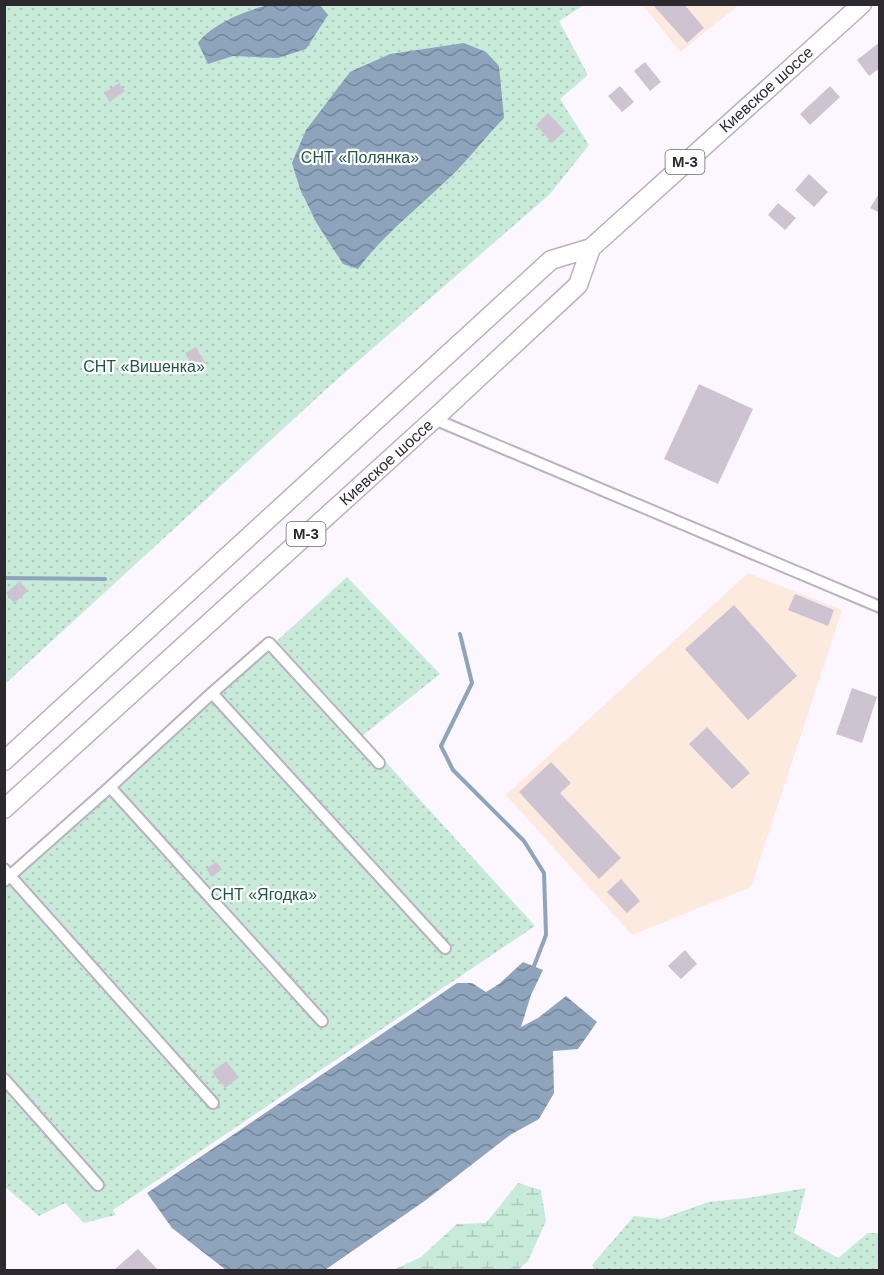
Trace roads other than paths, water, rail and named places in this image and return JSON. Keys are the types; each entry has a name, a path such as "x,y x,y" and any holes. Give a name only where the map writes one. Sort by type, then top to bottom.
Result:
{"highway":[{"name":"Киевское шоссе","path":"4,761 551,260 591,248 861,4"},
{"name":"Киевское шоссе","path":"4,809 434,419 578,285 591,248"}],"street":[{"path":"434,419 879,607"},
{"path":"213,1102 7,875 110,787 269,643 379,763"},
{"path":"212,693 445,948"},
{"path":"110,787 322,1021"},
{"path":"4,1079 98,1185"}],"water":[{"path":"272,4 320,5 328,15 306,49 278,58 233,56 208,64 198,43 204,36 231,18"},
{"path":"464,43 486,52 499,66 504,118 455,173 389,234 358,269 343,264 316,222 300,189 292,163 306,130 350,72 390,54"},
{"path":"523,962 543,970 531,995 521,1027 538,1018 566,996 597,1022 578,1049 553,1051 554,1093 539,1119 510,1135 426,1200 325,1270 226,1270 172,1228 147,1193 457,983 472,983 486,992 499,984"}],"waterway":[{"path":"4,578 105,579"},
{"path":"460,634 472,683 441,746 453,770 524,841 544,873 546,935 534,966"}],"park label":[{"name":"СНТ «Полянка»","path":"360,157"},
{"name":"СНТ «Вишенка»","path":"144,366"},
{"name":"СНТ «Ягодка»","path":"264,894"}]}
